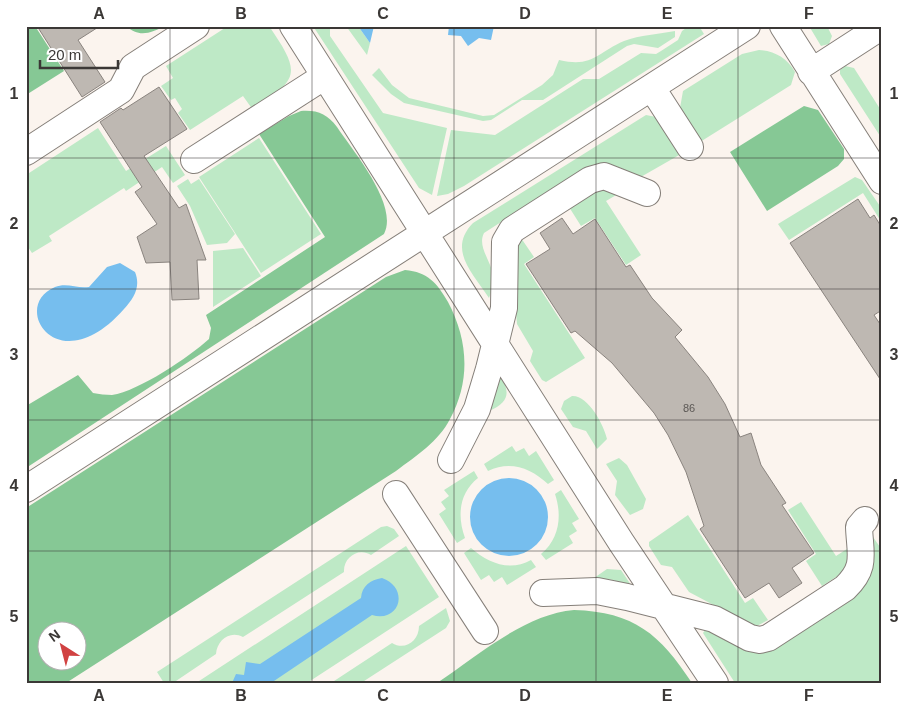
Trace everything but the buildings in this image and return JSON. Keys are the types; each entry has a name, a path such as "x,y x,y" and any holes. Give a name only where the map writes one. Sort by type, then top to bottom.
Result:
{"street":[{"path":"26,152 121,90 133,67 196,26"},
{"path":"293,26 664,607 715,683"},
{"path":"26,490 747,26"},
{"path":"783,26 882,181"},
{"path":"812,72 882,26"},
{"path":"194,160 325,76"},
{"path":"652,88 690,147"},
{"path":"451,460 477,409 495,343 504,308 504,242 512,230 590,180 604,176 647,193"},
{"path":"396,494 484,631"},
{"path":"543,593 596,591 714,619 750,638 760,640 768,638 845,588 856,578 861,568 862,554 859,527 865,520"}],"green space":[{"path":"26,26 35,26 64,71 26,95"},
{"path":"126,26 165,26 155,31 140,33"},
{"path":"228,26 269,26 287,54 291,74 280,90 253,110 243,96 190,130 178,113 182,109 175,98 171,100 161,86 173,78 166,66"},
{"path":"313,26 330,26 330,36 383,113 447,128 432,195 419,188"},
{"path":"346,26 358,26 370,43 367,55"},
{"path":"689,26 699,26 704,34 464,186 448,194 437,196 451,130 495,135 583,79 599,79 641,53 656,54 678,40 682,31"},
{"path":"809,26 827,26 832,36 829,44 821,46"},
{"path":"675,31 675,37 658,48 634,44 627,46 543,100 522,100 491,120 483,121 404,103 391,94 372,75 379,68 392,85 409,98 483,116 494,115 542,85 553,75 559,60 570,62 587,61 624,41"},
{"path":"759,50 775,54 788,63 795,72 791,85 700,142 680,108 683,91 742,54"},
{"path":"845,66 854,68 882,112 882,139 840,74 840,70"},
{"path":"804,106 818,110 844,149 844,159 838,166 767,211 730,152"},
{"path":"301,111 317,112 330,119 363,164 380,194 385,208 387,222 384,234 26,468 26,406 78,375 93,393 107,395 123,392 149,380 177,364 209,339 211,328 206,315 325,237 259,134"},
{"path":"646,115 656,117 681,154 639,178 606,166 585,168 484,233 482,238 483,248 492,270 493,278 489,298 470,270 462,252 462,243 473,223"},
{"path":"98,128 126,171 166,146 185,175 173,183 162,167 126,191 124,188 49,236 52,241 32,253 26,244 26,175"},
{"path":"259,138 321,234 261,273 199,177"},
{"path":"855,177 862,180 882,209 882,223 863,193 789,240 778,224"},
{"path":"188,179 191,184 199,179 235,234 227,243 207,245 190,206 177,186"},
{"path":"601,186 618,194 606,201 641,255 626,265 595,218 581,226 569,207"},
{"path":"521,238 534,257 524,264 585,358 546,382 542,380 530,361 533,351 517,324 510,249"},
{"path":"243,248 261,276 213,307 213,251"},
{"path":"405,270 426,276 440,289 455,316 463,345 464,375 461,390 450,419 440,434 426,448 396,471 88,669 88,622 38,622 38,672 83,672 66,683 26,683 26,508 386,277"},
{"path":"497,371 506,389 505,399 489,411"},
{"path":"572,396 584,400 603,426 607,439 597,449 586,431 573,427 561,409 564,401"},
{"path":"512,446 516,452 524,448 529,456 536,451 554,480 548,484 535,474 520,467 504,466 488,471 484,464"},
{"path":"619,458 627,465 646,499 643,509 630,515 615,495 617,481 606,464"},
{"path":"474,471 478,478 467,491 461,505 462,530 465,538 457,543 439,514 446,509 441,502 449,496 444,490"},
{"path":"561,490 579,519 572,523 577,531 569,536 573,543 546,560 541,554 556,534 559,518 555,494"},
{"path":"801,502 836,556 850,547 850,568 822,586 806,561 816,554 788,510"},
{"path":"688,515 745,603 753,598 768,620 755,627 689,592 672,567 661,565 649,546 649,542"},
{"path":"387,526 394,529 399,536 371,555 361,552 352,555 346,562 344,572 243,637 233,635 225,638 219,644 216,654 173,683 164,683 157,672 381,527"},
{"path":"873,537 882,550 882,683 735,683 703,633 707,627 751,647 866,584 870,575 870,539"},
{"path":"406,546 439,597 307,683 196,683"},
{"path":"471,548 492,562 515,565 531,560 536,567 507,585 502,577 494,582 489,575 481,580 464,553"},
{"path":"607,569 621,570 633,588 613,580 594,578"},
{"path":"446,608 450,621 446,628 361,683 331,683 392,643 402,646 410,643 417,636 419,626"},
{"path":"574,610 613,615 644,629 668,651 692,683 437,683 485,649 520,628 556,613"}],"water":[{"path":"358,26 374,26 370,43"},
{"path":"449,26 494,26 491,40 479,38 468,46 461,36 448,35"},
{"path":"120,263 135,272 137,277 136,292 124,309 100,330 79,340 61,340 48,333 39,322 37,309 42,296 59,286 89,287 107,267"},
{"path":"509,478 524,481 537,489 545,502 548,517 545,532 537,545 524,553 509,556 494,553 481,545 473,532 470,517 473,502 481,489 494,481"},
{"path":"382,578 391,583 399,596 395,609 389,614 382,616 372,615 271,683 232,683 236,674 244,675 246,662 260,664 361,598 367,584"}]}
